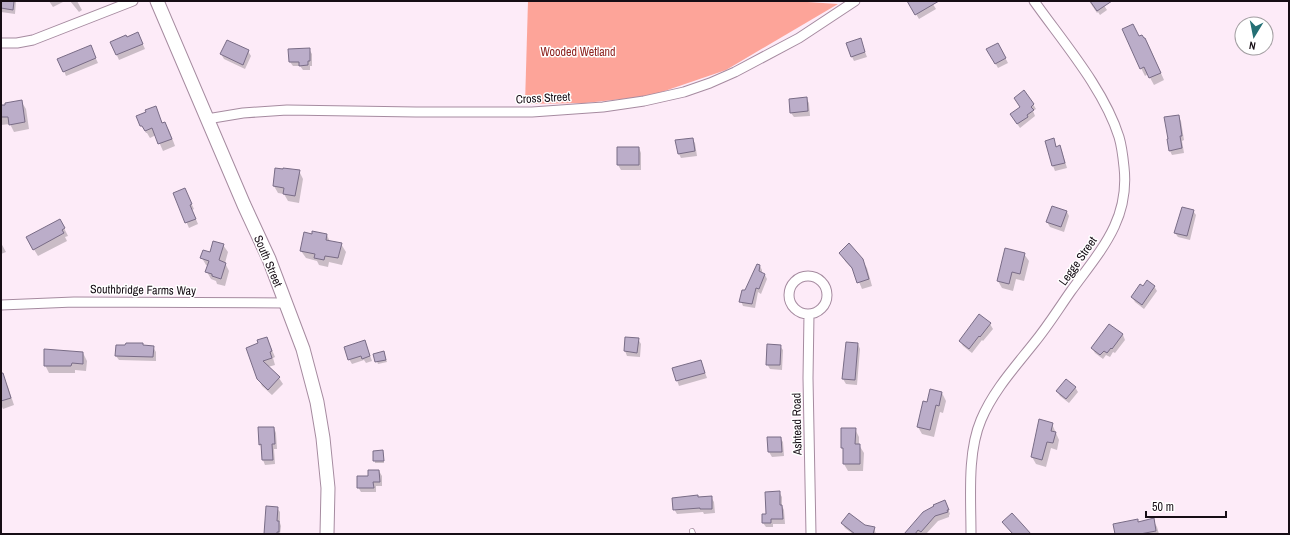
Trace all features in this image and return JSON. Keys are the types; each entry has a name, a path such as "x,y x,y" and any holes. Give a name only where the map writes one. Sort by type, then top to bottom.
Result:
{"street":[{"path":"1,43 17,43 33,40 133,1"},
{"name":"South Street","path":"157,1 177,51 269,259 298,334 321,420 328,488 327,534"},
{"name":"Cross Street","path":"207,119 243,113 287,110 532,112 603,107 644,101 684,92 735,72 799,38 855,1"},
{"name":"Legge Street","path":"971,534 972,457 977,431 985,411 1004,381 1046,328 1101,251 1116,223 1124,196 1125,175 1123,155 1120,138 1115,126 1095,88 1034,1"},
{"path":"804,276 814,276 821,280 828,293 827,301 823,308 817,312 809,314 799,312 795,309 789,295 795,281 804,276"},
{"name":"Southbridge Farms Way","path":"1,305 74,302 286,303"},
{"name":"Ashtead Road","path":"809,314 808,378 811,534"}],"green space":[{"name":"Wooded Wetland","path":"528,1 792,1 838,4 726,70 650,96 585,103 525,104"}],"building":[{"path":"1,1 14,1 13,10 1,8"},
{"path":"907,1 939,1 915,15"},
{"path":"1090,1 1112,1 1097,11"},
{"path":"1133,24 1139,36 1142,35 1145,38 1161,73 1149,78 1144,67 1140,69 1122,29"},
{"path":"138,32 143,44 116,55 110,42 126,35 127,37"},
{"path":"861,38 865,52 851,57 846,43"},
{"path":"227,40 249,50 243,65 220,54"},
{"path":"998,43 1006,58 995,64 986,49"},
{"path":"91,45 96,58 63,72 57,59"},
{"path":"310,48 310,61 308,61 308,65 299,66 299,62 289,62 288,49"},
{"path":"1024,90 1034,104 1031,107 1034,110 1027,115 1028,117 1017,124 1010,114 1020,107 1014,98"},
{"path":"807,97 808,111 790,113 789,99"},
{"path":"22,100 25,122 9,125 8,117 1,117 1,105"},
{"path":"156,106 162,123 165,122 172,139 158,144 152,128 145,131 142,126 140,126 136,116 146,112 145,110"},
{"path":"1179,115 1182,148 1169,151 1164,117"},
{"path":"693,138 695,151 678,154 675,140"},
{"path":"1054,138 1056,147 1060,145 1065,163 1052,166 1045,141"},
{"path":"617,147 639,147 639,165 617,165"},
{"path":"275,168 300,170 295,196 283,194 284,188 273,186"},
{"path":"185,188 192,204 190,205 196,219 185,223 173,193"},
{"path":"1052,206 1067,211 1061,227 1046,222"},
{"path":"1182,207 1194,210 1187,236 1174,233"},
{"path":"60,219 65,228 62,230 64,233 33,250 26,237"},
{"path":"312,231 327,234 326,240 342,243 338,258 325,256 324,260 314,258 315,254 300,251 304,232 312,234"},
{"path":"213,241 224,244 219,260 226,263 221,279 205,272 209,261 200,258 203,250 210,252"},
{"path":"849,243 863,259 869,279 857,283 852,268 839,253"},
{"path":"1005,248 1025,253 1020,274 1012,272 1009,284 997,281"},
{"path":"757,264 760,265 759,271 765,274 759,289 756,288 752,304 739,302 742,290 745,290"},
{"path":"1147,280 1155,286 1142,305 1131,297 1140,284 1143,286"},
{"path":"979,314 991,323 969,349 959,341"},
{"path":"1109,324 1123,334 1112,349 1111,348 1107,353 1104,351 1100,355 1091,348"},
{"path":"267,337 272,351 270,352 272,358 263,361 280,377 268,390 257,379 246,348 258,343 257,340"},
{"path":"625,337 639,338 637,353 624,351"},
{"path":"365,340 370,356 362,359 361,356 348,360 344,347"},
{"path":"846,342 858,343 855,380 842,379"},
{"path":"126,343 143,343 143,345 154,346 153,357 115,356 116,345 125,345"},
{"path":"767,344 781,345 780,365 766,365"},
{"path":"44,349 83,352 83,364 72,363 71,366 44,366"},
{"path":"384,351 386,360 375,362 373,354"},
{"path":"701,360 705,373 676,381 672,368"},
{"path":"1,373 3,373 11,398 1,401"},
{"path":"1066,379 1076,387 1066,399 1056,391"},
{"path":"930,389 942,392 939,406 936,405 930,430 917,427 923,401 927,402"},
{"path":"1039,419 1053,423 1051,431 1056,432 1053,443 1047,442 1042,460 1031,457"},
{"path":"258,427 274,427 275,444 272,444 273,460 262,460"},
{"path":"841,428 856,428 855,444 860,444 860,464 843,464"},
{"path":"767,437 781,437 782,452 768,452"},
{"path":"383,450 384,461 373,461 373,451"},
{"path":"368,470 379,470 380,482 373,482 374,488 357,488 357,476 368,476"},
{"path":"780,491 780,505 782,505 783,519 771,519 771,523 762,523 762,514 766,514 765,492"},
{"path":"698,495 698,497 712,496 712,509 700,508 673,510 672,498"},
{"path":"945,500 949,510 947,510 948,512 935,516 921,532 918,530 915,534 904,534 923,512 934,506 933,505"},
{"path":"266,506 278,507 277,521 279,521 279,532 277,532 277,534 264,534"},
{"path":"849,513 865,525 875,527 873,534 855,534 841,523"},
{"path":"1012,513 1031,534 1013,534 1002,522"},
{"path":"1154,518 1156,531 1140,534 1115,534 1113,524 1138,519 1138,522"}]}
